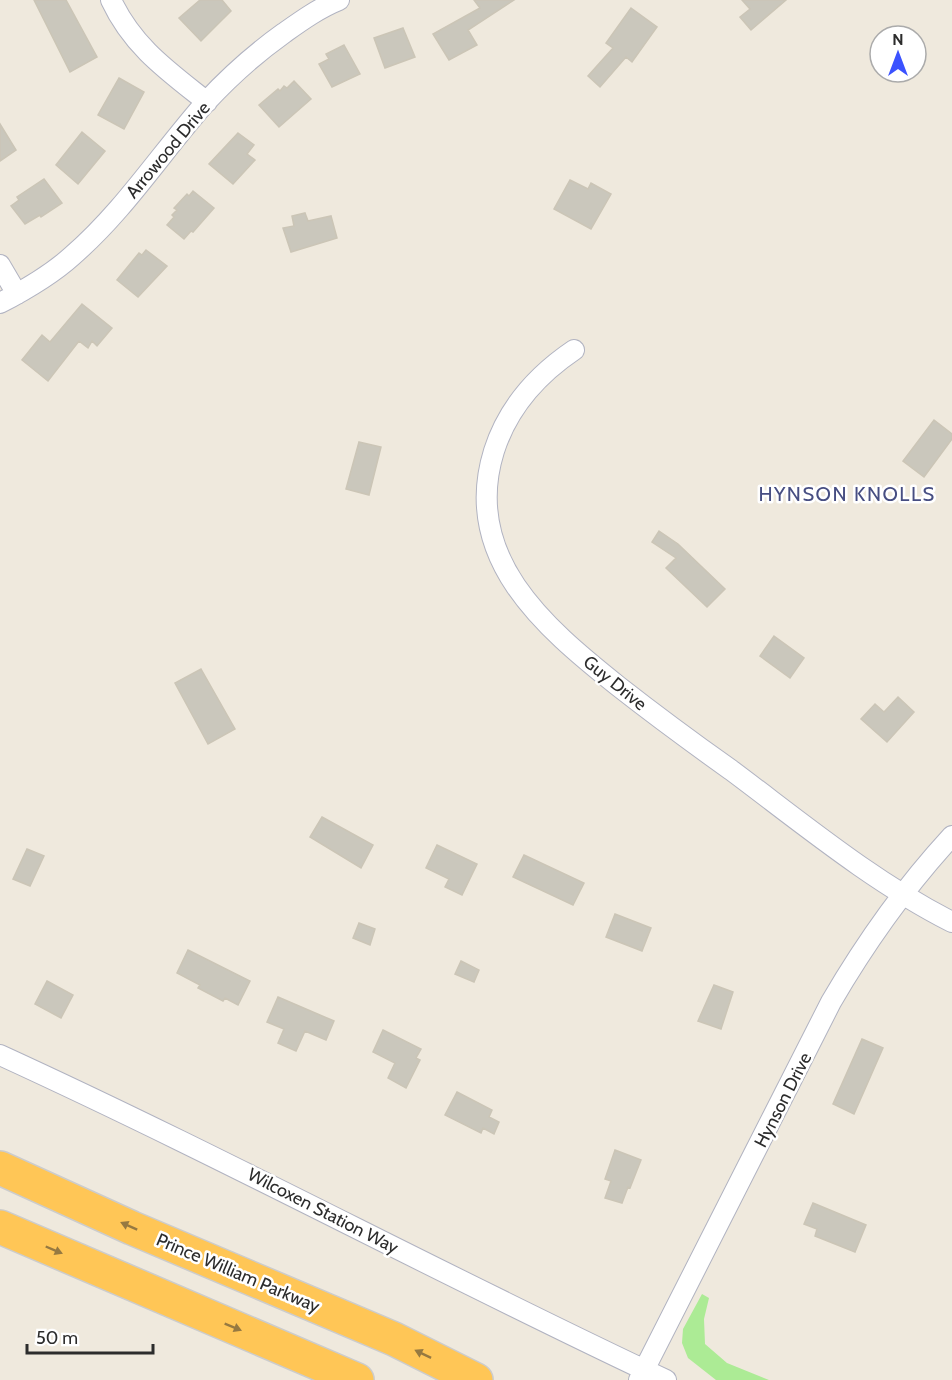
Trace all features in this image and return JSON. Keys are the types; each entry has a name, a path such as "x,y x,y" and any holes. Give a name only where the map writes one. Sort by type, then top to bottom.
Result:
{"highway":[{"name":"Prince William Parkway","path":"0,1168 132,1228 394,1340 476,1380"},
{"path":"0,1227 357,1380"}],"street":[{"path":"111,0 133,38 151,58 207,102"},
{"name":"Arrowood Drive","path":"9,299 72,257 103,227 207,102 233,75 266,46 302,21 339,0"},
{"path":"0,265 9,299"},
{"name":"Guy Drive","path":"574,350 537,379 523,396 498,437 491,462 487,502 491,530 499,556 526,603 546,624 602,673 751,785 902,894 952,922"},
{"name":"Hynson Drive","path":"642,1375 831,1002 859,954 902,894 952,836"},
{"name":"Wilcoxen Station Way","path":"0,1055 124,1112 560,1330 642,1375 666,1380"}],"green space":[{"path":"702,1294 709,1298 704,1319 705,1344 727,1363 769,1380 716,1380 688,1358 682,1343 683,1329"}],"building":[{"path":"34,0 66,0 97,57 70,72"},
{"path":"200,0 222,0 231,11 201,41 179,18"},
{"path":"474,0 514,0 468,30 477,45 449,60 433,34 480,8"},
{"path":"742,0 786,0 751,30 740,17 750,9"},
{"path":"631,8 657,27 632,62 626,57 600,87 588,76 613,48 606,43"},
{"path":"403,28 415,57 385,68 374,38"},
{"path":"344,45 360,74 332,87 319,64 329,59 326,54"},
{"path":"119,78 144,92 124,129 98,115"},
{"path":"294,81 311,99 279,127 259,105 278,89 280,91 284,86 287,88"},
{"path":"0,124 16,150 0,161"},
{"path":"82,132 105,151 78,184 56,165"},
{"path":"238,133 254,145 247,154 255,160 233,184 209,164"},
{"path":"44,179 62,203 41,217 40,215 25,224 11,206 19,200 17,197"},
{"path":"570,180 588,189 591,183 611,194 591,229 554,209"},
{"path":"193,191 214,208 184,239 167,225 177,210 174,208"},
{"path":"305,213 308,221 331,216 337,238 291,252 283,228 294,226 292,216"},
{"path":"146,250 167,266 138,297 117,280 139,253 142,255"},
{"path":"82,304 112,328 97,346 92,341 88,348 79,341 48,381 22,360 42,335 50,342"},
{"path":"934,420 952,434 952,439 924,477 903,461"},
{"path":"359,442 381,447 369,495 346,489"},
{"path":"659,531 678,544 725,589 707,607 666,568 676,558 652,542"},
{"path":"774,636 804,658 790,678 760,656"},
{"path":"201,669 235,729 208,744 175,683"},
{"path":"898,697 914,712 887,742 861,719 875,704 884,712"},
{"path":"322,817 373,845 361,868 310,837"},
{"path":"437,845 477,864 462,895 445,887 449,879 426,868"},
{"path":"27,849 44,856 30,886 13,879"},
{"path":"524,855 584,883 573,905 513,877"},
{"path":"615,914 651,928 642,951 606,937"},
{"path":"359,923 375,929 370,945 353,938"},
{"path":"188,950 250,981 238,1005 225,998 223,1001 198,988 200,985 177,973"},
{"path":"461,961 479,970 474,982 455,974"},
{"path":"47,981 73,995 61,1018 35,1004"},
{"path":"714,985 733,992 721,1029 698,1021"},
{"path":"278,997 334,1021 326,1040 305,1031 296,1051 278,1043 284,1029 267,1022"},
{"path":"383,1030 421,1049 416,1058 420,1060 406,1088 388,1078 395,1063 373,1052"},
{"path":"862,1039 883,1048 854,1114 833,1104"},
{"path":"457,1092 492,1110 489,1117 499,1122 494,1134 483,1128 481,1133 445,1115"},
{"path":"615,1150 641,1160 622,1203 605,1198 611,1181 605,1179"},
{"path":"813,1203 866,1225 855,1252 815,1236 817,1229 804,1224"}],"district":[{"name":"HYNSON KNOLLS","path":"847,494"}]}
